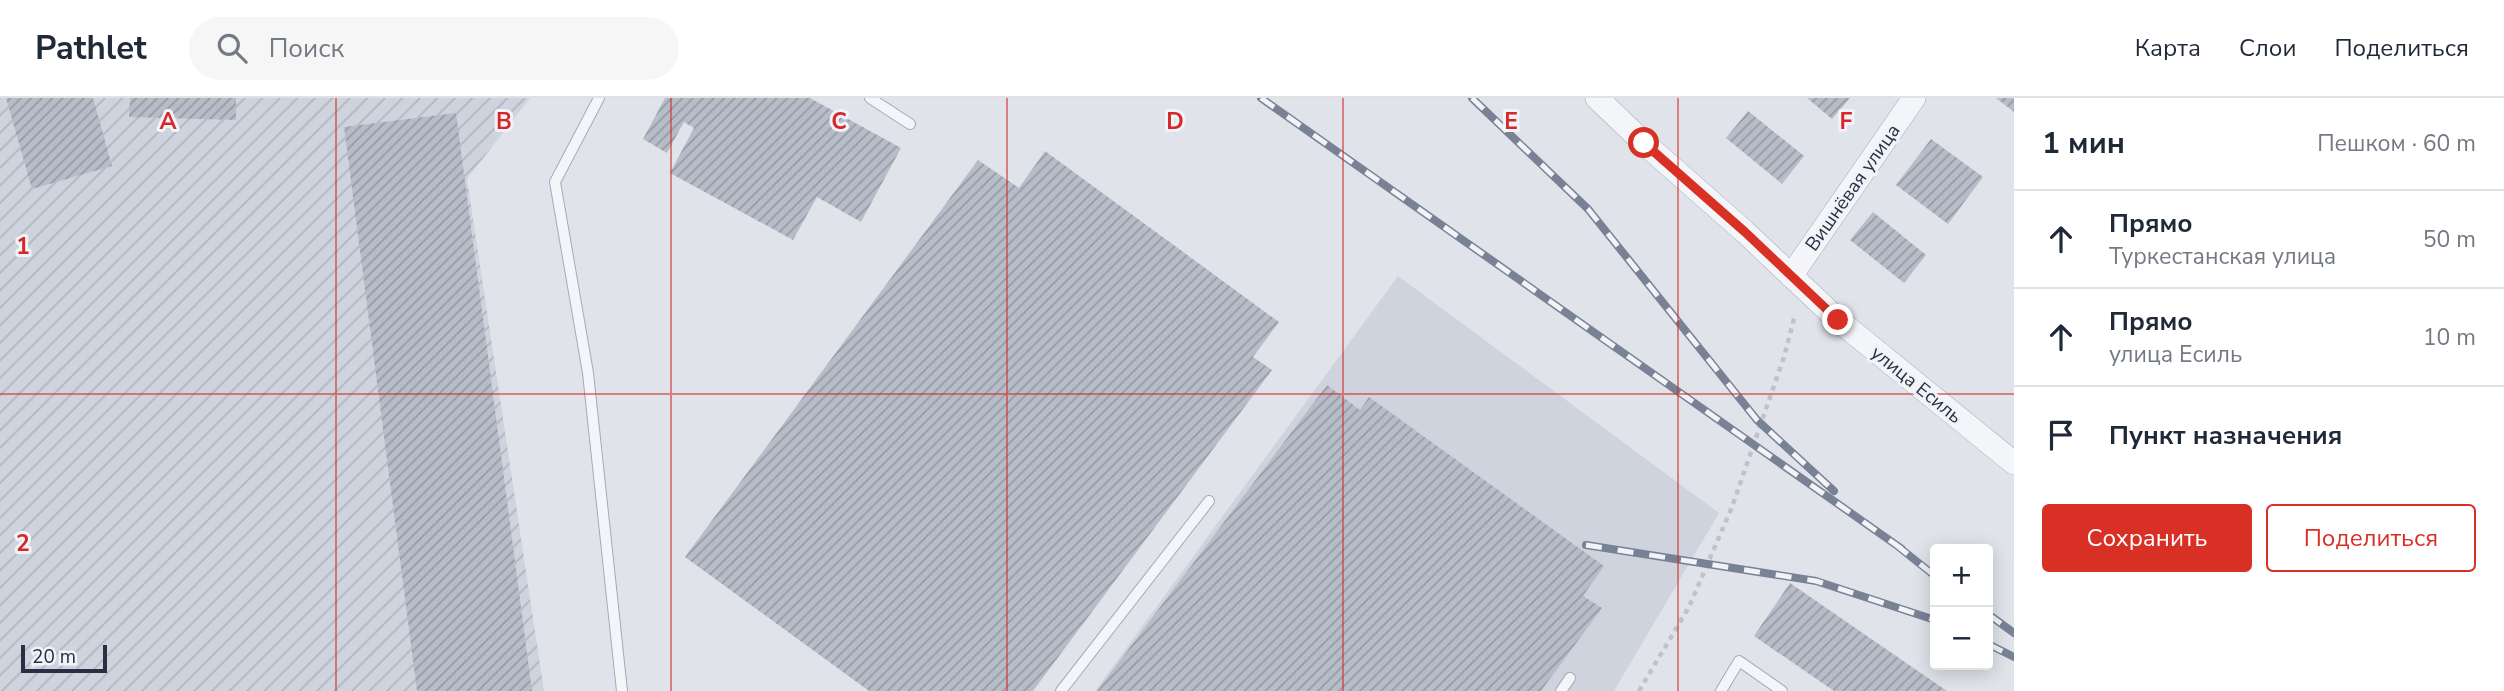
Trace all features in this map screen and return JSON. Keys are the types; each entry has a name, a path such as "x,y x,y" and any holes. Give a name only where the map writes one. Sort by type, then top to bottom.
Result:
{"street":[{"name":"улица Есиль","path":"1597,98 1838,320 2014,463"},
{"name":"Вишнёвая улица","path":"1797,281 1914,98"}],"lane":[{"path":"599,98 555,182 588,373 622,691"},
{"path":"870,98 910,124"},
{"path":"1061,691 1209,501"},
{"path":"1721,691 1739,661 1782,691"},
{"path":"1560,691 1570,678"}],"path":[{"path":"1639,691 1689,607 1732,507 1784,357 1797,281"}],"shaded area":[{"path":"0,98 530,98 467,179 544,691 0,691"},
{"path":"1398,276 1719,513 1614,691 1095,691"}],"building":[{"path":"6,98 93,98 112,166 32,189"},
{"path":"130,98 236,98 236,120 129,117"},
{"path":"665,98 810,98 901,148 861,222 817,197 793,240 670,173 694,128 684,122 667,153 643,139"},
{"path":"1807,98 1850,98 1832,119"},
{"path":"1996,98 2014,98 2014,112"},
{"path":"1748,111 1804,156 1782,184 1726,138"},
{"path":"456,113 532,691 417,691 344,127"},
{"path":"1931,139 1983,177 1948,224 1896,185"},
{"path":"1045,151 1279,322 1253,357 1272,370 1033,691 869,691 685,557 978,160 1019,188"},
{"path":"1873,212 1926,255 1904,283 1850,240"},
{"path":"1327,385 1360,410 1369,397 1604,566 1583,596 1602,608 1541,691 1097,691"},
{"path":"1790,583 1947,691 1834,691 1754,636"}],"railway":[{"path":"1261,98 1902,549"},
{"path":"1472,98 1588,209 1757,420 1834,491"},
{"path":"1895,544 1930,572"},
{"path":"1586,545 1816,581 1930,618"},
{"path":"1993,618 2014,633"},
{"path":"1993,646 2014,657"}],"route":[{"path":"1644,143 1745,232 1838,320"}]}
